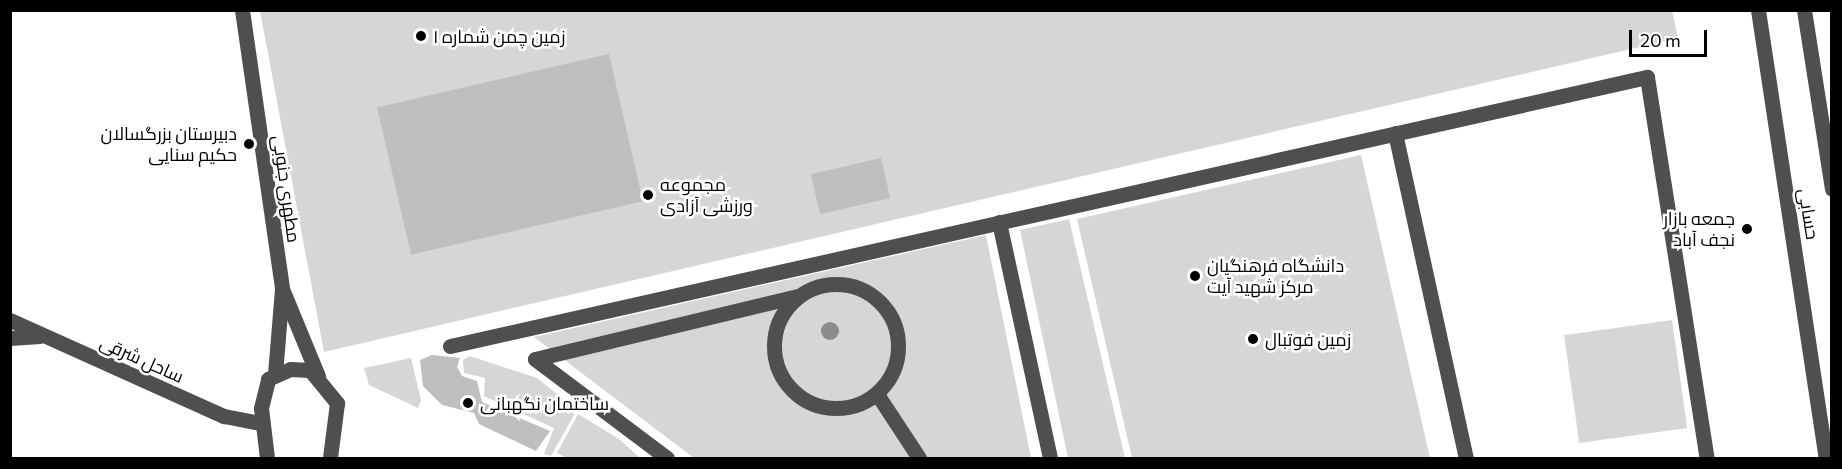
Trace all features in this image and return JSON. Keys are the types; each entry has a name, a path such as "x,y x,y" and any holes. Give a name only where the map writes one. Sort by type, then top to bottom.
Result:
{"street":[{"name":"مطهری جنوبی","path":"242,10 282,288 275,374 267,380 261,423 267,459"},
{"name":"حسابی","path":"1758,10 1826,459"},
{"name":"حسابی","path":"1804,10 1832,189"},
{"path":"450,346 1647,77 1707,459"},
{"path":"1395,133 1466,459"},
{"path":"999,222 1050,459"},
{"path":"667,459 535,359 799,296 839,284 879,300 899,336 898,357 878,394 861,405 821,407 787,386 774,348 785,310 799,296"},
{"path":"282,288 318,376 337,402 330,459"},
{"name":"ساحل شرقی","path":"10,320 224,416 261,423"},
{"path":"10,338 42,335"},
{"path":"275,374 310,370 318,376"},
{"path":"878,394 919,459"}],"shaded area":[{"name":"مجموعه ورزشی آزادی","path":"1672,10 1678,38 324,352 260,11"},
{"name":"زمین فوتبال","path":"1361,155 1430,458 1132,458 1077,219"},
{"path":"1069,219 1125,458 1068,458 1020,230"},
{"path":"986,235 1031,458 694,458 534,337"},
{"path":"1672,320 1687,428 1579,443 1564,335"},
{"path":"470,356 537,378 577,410 551,456 544,454 554,428 484,396 485,378 464,373 463,360"},
{"path":"411,358 421,400 418,408 369,385 364,368"},
{"path":"578,414 619,439 640,458 567,458 557,453"}],"building":[{"path":"609,54 643,201 411,255 377,108"},
{"path":"881,158 890,198 820,214 811,174"},
{"name":"ساختمان نگهبانی","path":"432,355 460,358 457,367 462,376 477,381 482,402 550,431 536,451 479,424 474,413 442,405 423,386 420,360"}],"place":[{"name":"زمین چمن شماره ۱","path":"421,36"},
{"name":"دبیرستان بزرگسالان حکیم سنایی","path":"249,144"},
{"name":"مجموعه ورزشی آزادی","path":"648,195"},
{"name":"جمعه بازار نجف آباد","path":"1747,229"},
{"name":"دانشگاه فرهنگیان مرکز شهید آیت","path":"1195,276"},
{"name":"زمین فوتبال","path":"1253,339"},
{"name":"ساختمان نگهبانی","path":"468,403"}]}
